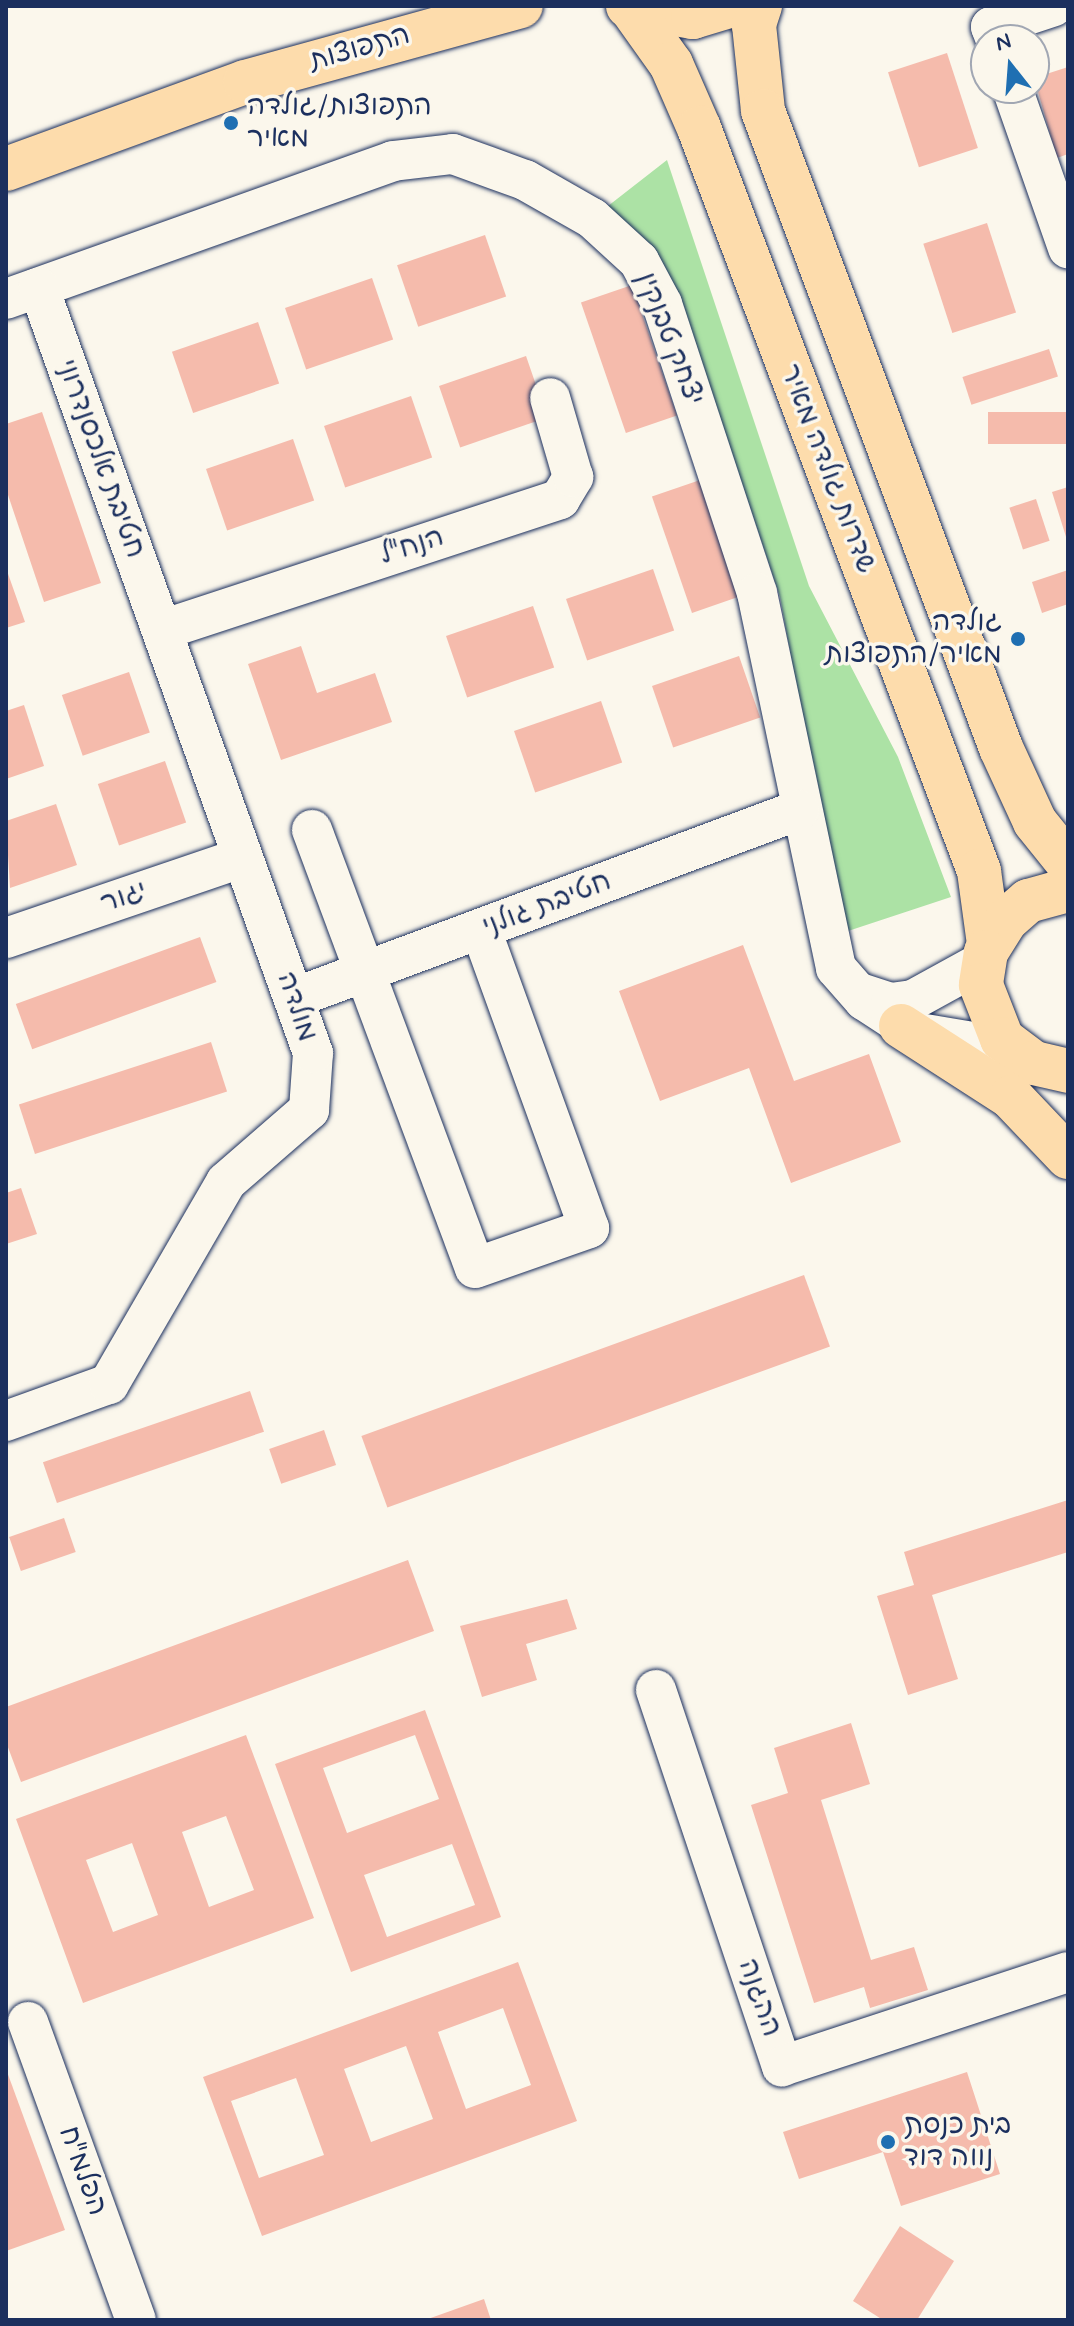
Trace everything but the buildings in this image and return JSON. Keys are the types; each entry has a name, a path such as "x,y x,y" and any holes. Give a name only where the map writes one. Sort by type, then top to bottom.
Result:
{"main road":[{"name":"התפוצות","path":"6,169 245,82 413,6"},
{"name":"התפוצות","path":"245,82 521,6"},
{"path":"630,7 693,17 729,6"},
{"path":"760,6 754,25 763,111 1001,748 1035,822 1068,863"},
{"name":"שדרות גולדה מאיר","path":"630,7 671,64 699,128 972,851 986,952 986,1009 1038,1061"},
{"path":"986,952 1028,901 1068,890"},
{"path":"901,1026 1011,1097 1068,1157"},
{"path":"1038,1061 1068,1134"}],"street":[{"path":"1015,24 1054,6"},
{"path":"1018,104 1068,248"},
{"name":"יצחק טבנקין","path":"22,294 393,161 453,154 525,180 592,218 639,261 662,304 757,593 826,946 851,987 901,1026 943,1041 1038,1061"},
{"name":"חטיבת אלכסנדרוני","path":"22,294 162,630"},
{"name":"הנח\"ל","path":"162,630 560,499 573,477 550,398"},
{"name":"מולדה","path":"6,1421 109,1384 226,1182 309,1110 313,1053 162,630"},
{"name":"חטיבת גולני","path":"294,998 799,810"},
{"path":"312,830 475,1268 589,1228 481,930"},
{"name":"יגור","path":"6,938 241,858"},
{"path":"851,987 880,1001 913,1000 986,952"},
{"name":"ההגנה","path":"656,1690 782,2066 1068,1972"},
{"name":"הפלמ\"ח","path":"28,2022 136,2320"}],"green space":[{"path":"667,160 809,586 898,757 951,897 842,933 780,597 682,304 608,206"}],"place":[{"name":"התפוצות/גולדה מאיר","path":"231,123"},
{"name":"גולדה מאיר/התפוצות","path":"1018,639"},
{"name":"בית כנסת נווה דוד","path":"888,2142"}]}
